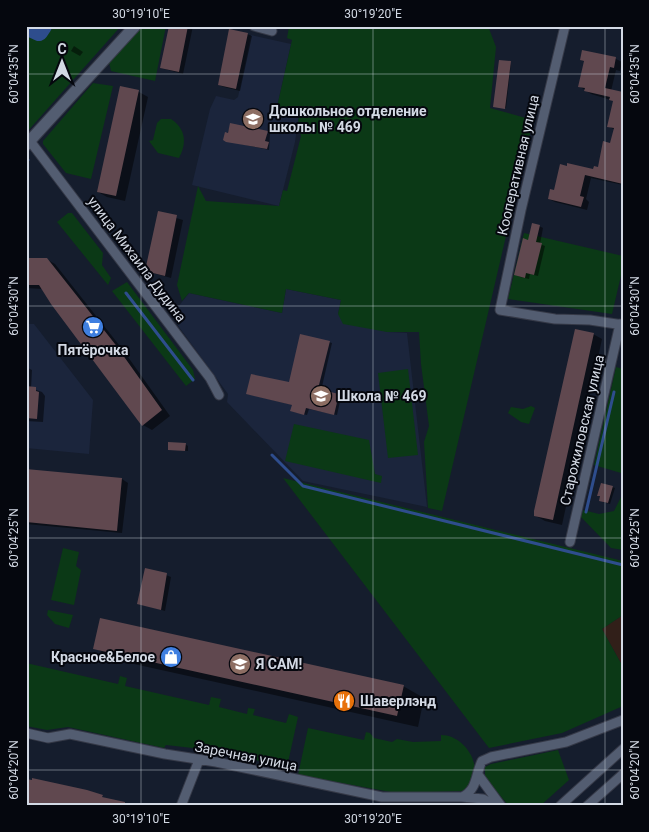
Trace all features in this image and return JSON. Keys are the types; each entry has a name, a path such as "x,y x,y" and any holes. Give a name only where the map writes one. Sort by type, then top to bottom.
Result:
{"street":[{"path":"28,143 134,26"},
{"path":"254,26 272,31"},
{"name":"Кооперативная улица","path":"565,26 518,222 500,310 555,319 590,320 622,325"},
{"name":"улица Михаила Дудина","path":"28,143 130,272 210,378 219,395"},
{"name":"Старожиловская улица","path":"570,542 622,325"},
{"path":"462,797 469,793 479,776 482,761 491,757 566,742 623,720"},
{"name":"Заречная улица","path":"26,733 48,738 70,734 382,797 462,797 483,799 496,806"},
{"path":"560,806 623,749"},
{"path":"181,806 200,760"},
{"path":"587,806 623,774"},
{"path":"479,776 501,806"}],"shaded area":[{"name":"Дошкольное отделение школы № 469","path":"251,35 291,44 277,107 299,114 295,142 279,206 192,185 210,109 216,96 234,100 238,97"},
{"name":"Школа № 469","path":"286,289 341,300 338,314 387,332 407,333 427,507 303,481 227,402 228,394 171,316 189,293 282,313"},
{"path":"26,324 34,324 93,400 89,454 26,448"},
{"path":"623,615 623,667 602,629"}],"green space":[{"path":"26,26 121,26 26,133"},
{"path":"142,26 166,26 155,81 111,71 109,62"},
{"path":"285,26 488,26 496,47 490,108 533,120 442,511 428,508 424,442 429,426 419,332 387,332 343,324 338,314 341,300 286,289 282,313 189,293 182,301 177,285 198,186 206,201 279,206 283,190 287,191 301,136 298,125 299,114 277,107 292,40 287,38 289,27"},
{"path":"93,83 113,86 91,179 66,173 43,144 43,141"},
{"path":"161,119 171,119 180,127 184,142 179,158 158,153 149,141 153,140 157,123"},
{"path":"68,213 72,213 103,253 102,265 111,278 108,285 57,222"},
{"path":"524,233 623,256 623,267 612,314 508,299"},
{"path":"127,282 193,370 195,379 186,386 112,291"},
{"path":"616,367 623,369 623,478 621,473 594,465"},
{"path":"408,369 418,455 388,458 378,373"},
{"path":"531,406 535,408 529,424 521,422 508,413 511,407 523,409"},
{"path":"294,424 369,440 375,474 382,476 381,483 285,461"},
{"path":"283,478 623,561 623,615 602,629 623,667 623,706 562,733 489,748"},
{"path":"623,493 623,550 611,548 581,517 583,510 599,514 614,511"},
{"path":"63,548 79,552 76,566 81,570 74,605 51,600"},
{"path":"48,610 73,615 69,628 55,624 47,615"},
{"path":"26,663 118,684 120,676 127,678 125,686 209,705 211,697 221,699 219,707 247,714 248,708 255,709 253,715 286,723 289,714 298,717 287,767 210,750 166,745 164,748 68,727 47,730 26,726"},
{"path":"308,728 364,740 366,732 370,733 374,738 392,742 397,739 413,742 441,741 441,735 448,736 460,742 469,752 474,764 474,775 470,787 462,791 396,793 298,775"},
{"path":"558,750 569,780 540,806 509,806 485,778 485,767 491,764"}],"building":[{"path":"169,26 188,26 179,72 160,68"},
{"path":"229,29 248,33 236,89 218,85"},
{"path":"582,50 616,57 614,68 610,67 605,88 623,92 623,184 585,175 580,196 584,197 581,207 548,199 550,189 554,190 560,164 567,166 567,163 593,169 594,166 598,167 603,141 610,143 614,128 607,127 613,101 609,100 610,97 584,91 585,88 578,87 584,61 580,60"},
{"path":"499,60 511,61 505,109 493,107"},
{"path":"120,86 139,90 116,196 97,192"},
{"path":"230,123 268,131 265,141 269,142 267,149 223,140 225,132 228,133"},
{"path":"158,211 177,215 165,276 145,271"},
{"path":"532,223 540,225 536,242 542,243 534,275 526,273 525,278 514,275 523,238 528,240"},
{"path":"26,258 47,258 115,344 162,410 142,426 51,304 39,285 26,285"},
{"path":"575,329 594,333 553,520 534,516 534,511"},
{"path":"300,334 330,341 318,389 339,394 334,415 306,408 304,415 290,411 292,405 246,394 251,374 289,382"},
{"path":"26,386 36,387 36,391 39,392 37,419 26,418"},
{"path":"168,442 186,443 185,451 168,450"},
{"path":"26,469 122,478 117,531 26,522"},
{"path":"601,483 613,486 608,503 599,501 600,496 597,496"},
{"path":"145,568 167,573 161,610 137,604"},
{"path":"100,618 404,685 397,716 93,649"},
{"path":"32,778 87,790 103,795 102,797 125,802 125,806 26,806 26,779 32,780"}],"waterway":[{"path":"26,26 39,32 43,26"},
{"path":"126,293 193,380"},
{"path":"586,512 614,392"},
{"path":"272,455 303,486 623,565"}],"place":[{"name":"Дошкольное отделение школы № 469","path":"253,119"},
{"name":"Пятёрочка","path":"93,327"},
{"name":"Школа № 469","path":"321,396"},
{"name":"Красное&Белое","path":"171,657"},
{"name":"Я САМ!","path":"240,664"},
{"name":"Шаверлэнд","path":"344,701"}]}
